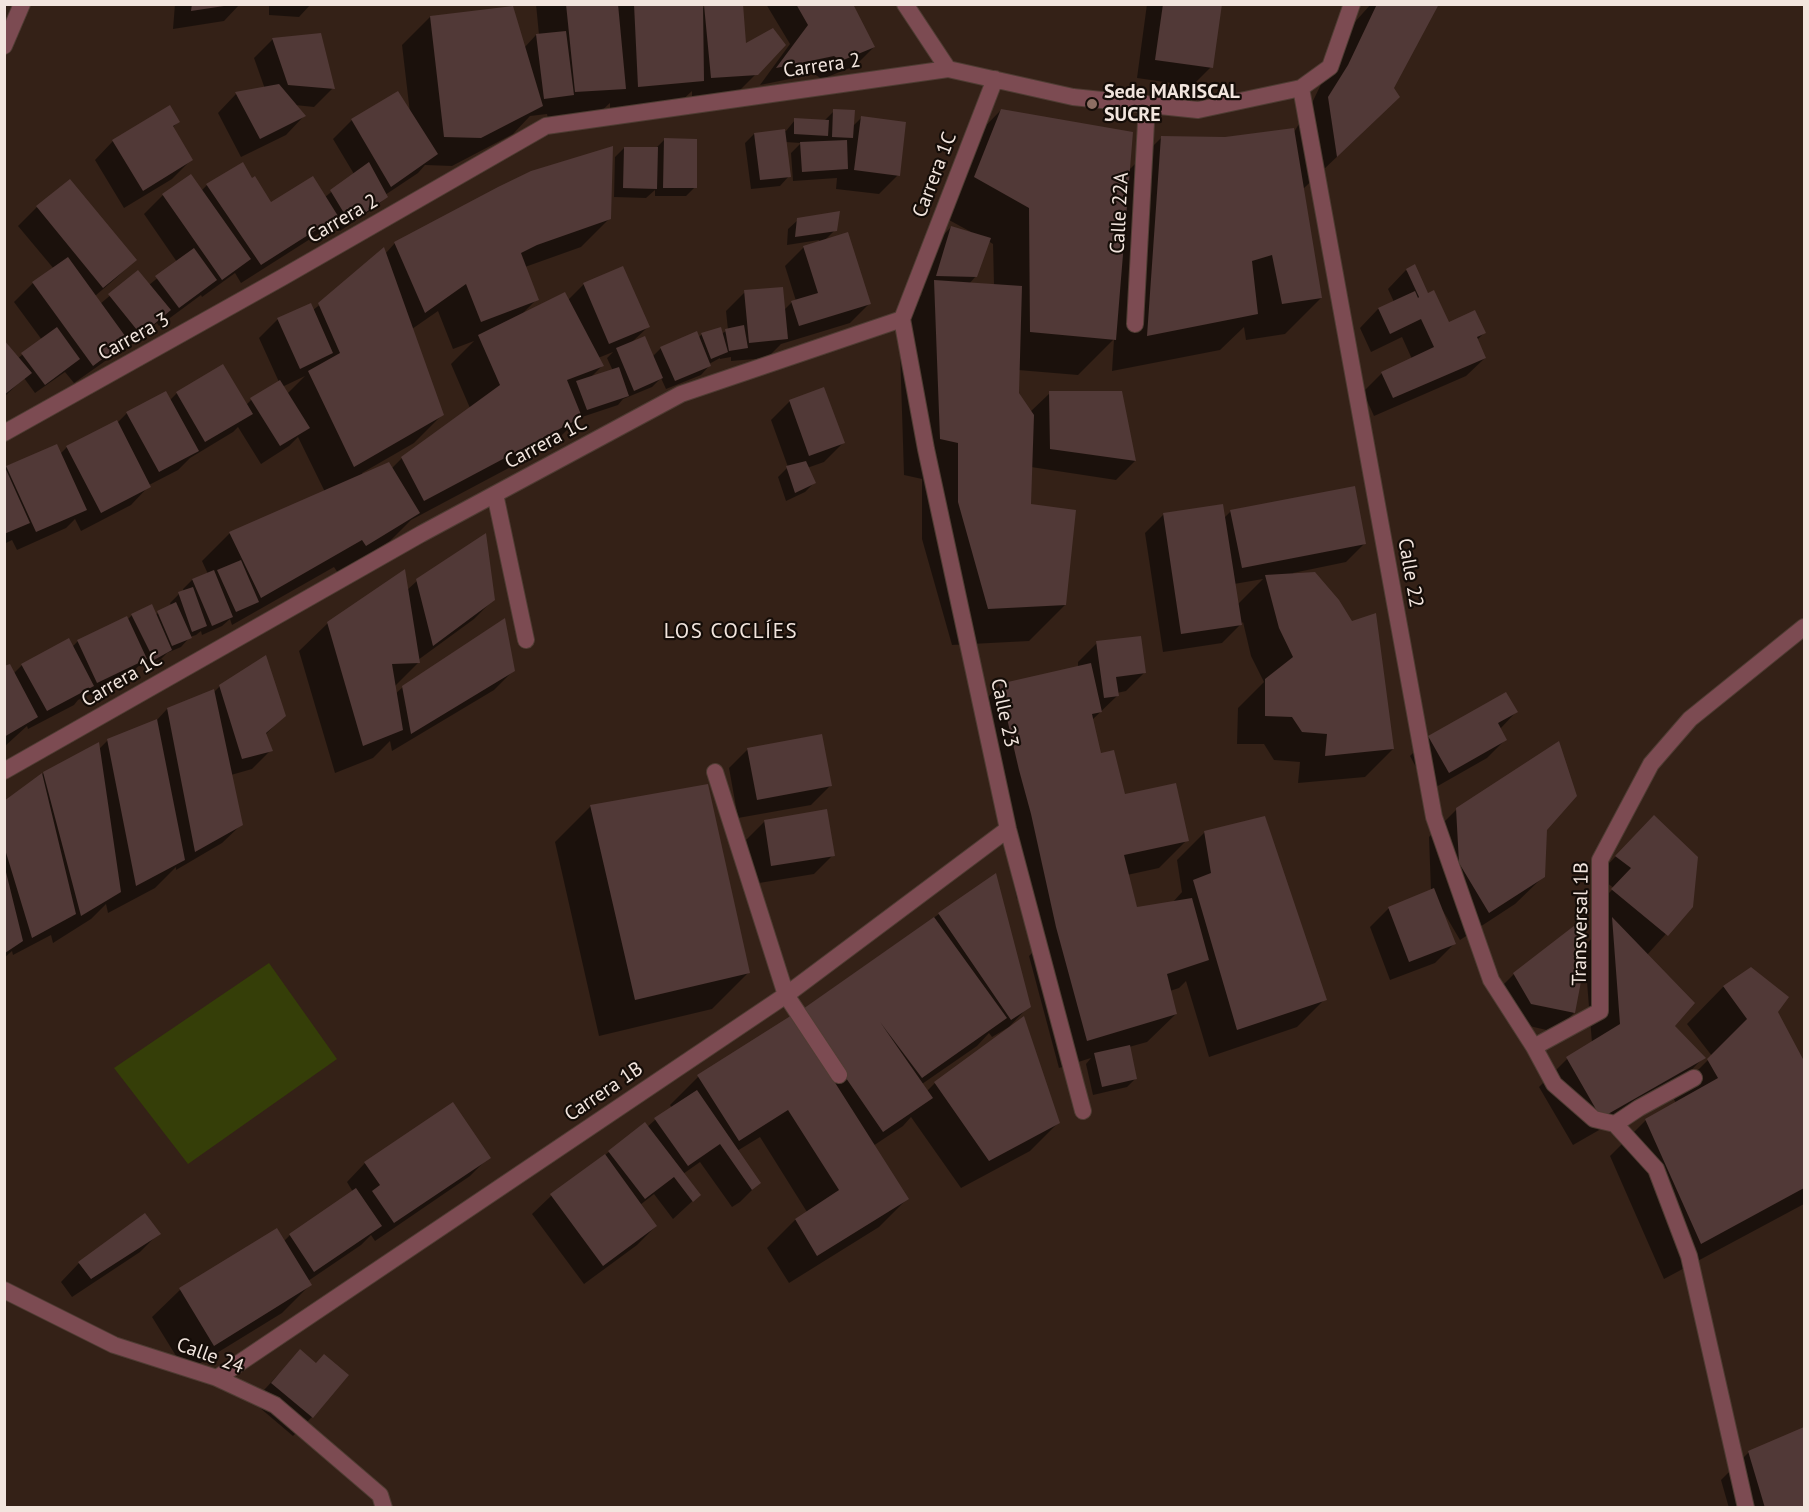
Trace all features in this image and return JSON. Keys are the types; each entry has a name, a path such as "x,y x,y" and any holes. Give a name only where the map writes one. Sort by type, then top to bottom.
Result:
{"street":[{"path":"4,46 22,4"},
{"path":"905,4 948,69"},
{"name":"Carrera 2","path":"284,278 546,126 948,69 1073,97 1198,110 1301,88 1330,67 1352,4"},
{"name":"Carrera 1C","path":"4,771 421,534 681,394 902,319 995,79"},
{"name":"Calle 22","path":"1301,88 1434,817 1491,980 1534,1047 1554,1084 1594,1119 1615,1124"},
{"name":"Calle 22A","path":"1135,324 1147,104"},
{"name":"Carrera 3","path":"4,433 284,278"},
{"name":"Calle 23","path":"902,319 926,449 1008,829 1083,1111"},
{"path":"495,494 526,640"},
{"name":"Transversal 1B","path":"1534,1047 1600,1011 1600,860 1651,764 1690,719 1804,627"},
{"path":"715,772 786,995 839,1075"},
{"name":"Carrera 1B","path":"217,1378 786,995 1008,829"},
{"path":"1694,1078 1615,1124 1656,1168 1689,1256 1746,1508"},
{"name":"Calle 24","path":"4,1290 114,1345 217,1378 275,1405 382,1501"}],"green space":[{"path":"269,963 337,1059 188,1164 114,1068"}],"building":[{"path":"192,4 224,4 224,6 191,11"},
{"path":"566,4 618,4 626,89 575,92"},
{"path":"634,4 703,4 704,81 638,87"},
{"path":"743,4 746,43 773,28 786,45 758,75 711,78 704,5"},
{"path":"796,4 853,4 875,47 841,61 834,56 776,68 808,25"},
{"path":"1163,4 1222,4 1213,68 1155,60"},
{"path":"1377,4 1439,4 1394,88 1400,97 1337,157 1328,97 1348,65"},
{"path":"513,6 543,106 481,138 444,137 430,16"},
{"path":"566,31 574,95 544,99 536,34"},
{"path":"321,33 335,89 288,85 272,38"},
{"path":"279,84 306,116 260,139 235,92"},
{"path":"398,91 438,154 391,187 351,119"},
{"path":"170,105 180,122 173,126 193,160 143,191 112,140"},
{"path":"833,109 855,110 853,138 832,137"},
{"path":"1001,109 1133,132 1116,340 1030,332 1029,208 974,177"},
{"path":"861,116 906,122 900,176 854,170"},
{"path":"794,118 829,120 828,136 794,134"},
{"path":"1294,128 1322,298 1282,304 1272,255 1252,261 1258,314 1147,336 1161,136 1225,137"},
{"path":"785,129 791,177 760,180 754,133"},
{"path":"664,138 697,139 697,188 663,188"},
{"path":"847,140 848,169 802,172 800,142"},
{"path":"613,146 611,219 537,245 521,253 539,300 481,322 466,284 425,313 394,242 531,171"},
{"path":"624,147 658,147 657,189 623,188"},
{"path":"243,162 252,178 255,176 271,202 313,176 338,216 261,265 206,184"},
{"path":"369,162 388,197 350,223 330,190"},
{"path":"191,174 251,259 222,280 162,194"},
{"path":"70,179 137,260 103,288 36,206"},
{"path":"840,211 837,231 795,237 797,218"},
{"path":"951,226 991,238 977,277 936,276"},
{"path":"848,232 871,304 799,326 791,301 818,293 803,246"},
{"path":"384,247 444,415 354,467 308,371 340,353 318,303"},
{"path":"194,248 217,280 179,308 155,276"},
{"path":"68,257 128,340 93,366 32,282"},
{"path":"1415,264 1428,293 1434,290 1449,322 1475,310 1486,333 1477,337 1486,358 1393,398 1381,372 1434,347 1421,319 1390,334 1378,308 1415,291 1419,297 1406,269"},
{"path":"623,266 650,327 609,344 583,283"},
{"path":"138,270 171,310 141,335 108,294"},
{"path":"934,280 1022,286 1019,393 1034,415 1031,504 1076,510 1066,605 988,609 958,502 958,443 940,439"},
{"path":"783,287 788,339 749,343 744,290"},
{"path":"565,292 604,366 567,380 582,417 424,501 401,457 500,385 478,335"},
{"path":"311,303 333,353 300,369 277,318"},
{"path":"744,325 748,348 729,351 725,329"},
{"path":"57,327 80,359 45,385 21,353"},
{"path":"721,327 728,352 711,359 701,333"},
{"path":"697,331 711,366 675,381 660,347"},
{"path":"645,336 663,378 634,391 616,348"},
{"path":"4,340 32,373 4,395"},
{"path":"223,364 253,414 205,442 176,392"},
{"path":"619,367 629,396 587,410 576,381"},
{"path":"280,380 310,428 280,446 250,398"},
{"path":"824,387 845,443 809,456 789,400"},
{"path":"166,391 199,451 159,472 126,412"},
{"path":"1049,391 1122,391 1136,461 1050,449"},
{"path":"117,420 151,487 101,513 66,446"},
{"path":"57,444 87,510 36,532 6,466"},
{"path":"806,461 816,483 795,493 786,466"},
{"path":"389,462 420,513 366,546 362,540 261,598 229,532"},
{"path":"4,465 30,523 4,534"},
{"path":"1355,486 1366,544 1242,568 1230,510"},
{"path":"1223,504 1242,625 1181,634 1163,513"},
{"path":"486,533 495,600 433,646 416,579"},
{"path":"241,560 259,602 236,612 217,570"},
{"path":"405,569 420,663 392,664 403,730 363,746 327,622"},
{"path":"214,570 233,617 212,626 192,579"},
{"path":"1315,572 1339,600 1352,621 1376,613 1394,749 1325,756 1327,734 1302,732 1292,717 1265,716 1265,679 1293,657 1279,628 1265,575"},
{"path":"193,587 207,626 192,632 178,592"},
{"path":"176,602 192,638 172,646 157,611"},
{"path":"152,604 172,650 154,660 131,614"},
{"path":"127,616 147,659 97,683 77,640"},
{"path":"505,618 515,671 411,734 402,686"},
{"path":"1141,636 1146,673 1116,677 1119,696 1104,698 1096,641"},
{"path":"69,638 94,686 47,711 21,664"},
{"path":"266,655 286,716 266,733 273,751 242,759 219,685"},
{"path":"1091,663 1102,712 1092,714 1101,753 1114,750 1125,794 1176,783 1189,841 1124,855 1137,907 1192,898 1209,960 1167,974 1177,1014 1087,1041 1056,927 999,684"},
{"path":"10,664 38,717 4,737 4,666"},
{"path":"214,689 243,825 195,852 167,708"},
{"path":"1506,692 1518,712 1498,723 1507,740 1449,773 1428,736"},
{"path":"157,719 185,860 136,886 107,739"},
{"path":"822,734 832,786 757,800 747,748"},
{"path":"1559,741 1577,796 1547,830 1545,877 1489,913 1459,863 1456,808"},
{"path":"99,742 121,892 81,916 43,772"},
{"path":"42,773 76,914 32,938 4,846 4,801"},
{"path":"708,784 750,973 635,1000 590,805"},
{"path":"827,809 835,856 771,866 764,820"},
{"path":"1654,815 1698,857 1693,907 1668,936 1611,889 1631,868 1615,856"},
{"path":"1265,816 1327,1000 1237,1030 1193,880 1211,873 1204,831"},
{"path":"5,868 23,941 5,953"},
{"path":"996,873 1031,1007 1011,1020 938,913"},
{"path":"1434,888 1456,944 1409,962 1388,907"},
{"path":"934,917 1007,1018 922,1078 880,1022 933,1098 883,1132 800,1011"},
{"path":"1612,917 1695,1003 1675,1026 1706,1058 1601,1118 1566,1057 1620,1024"},
{"path":"1579,922 1584,966 1575,1013 1531,1004 1513,973"},
{"path":"1751,967 1789,997 1778,1012 1804,1061 1804,1188 1701,1244 1645,1119 1718,1078 1707,1059 1747,1019 1723,986"},
{"path":"792,1015 909,1199 817,1256 795,1219 839,1190 788,1110 739,1141 697,1075"},
{"path":"1024,1016 1060,1123 989,1161 934,1082"},
{"path":"1130,1045 1137,1079 1102,1087 1094,1053"},
{"path":"697,1090 761,1183 752,1190 720,1144 688,1166 654,1118"},
{"path":"453,1102 491,1158 394,1223 372,1191 380,1185 364,1162"},
{"path":"645,1122 701,1195 693,1202 674,1177 645,1199 608,1151"},
{"path":"605,1154 657,1226 603,1266 550,1194"},
{"path":"356,1188 382,1226 314,1272 289,1234"},
{"path":"145,1213 161,1234 91,1279 78,1262"},
{"path":"277,1228 312,1285 214,1346 179,1288"},
{"path":"300,1349 316,1363 324,1354 349,1375 313,1418 271,1383"},
{"path":"1804,1427 1804,1508 1765,1508 1748,1451"}],"place":[{"name":"Sede MARISCAL SUCRE","path":"1092,104"}],"district":[{"name":"LOS COCLÍES","path":"731,632"}]}
